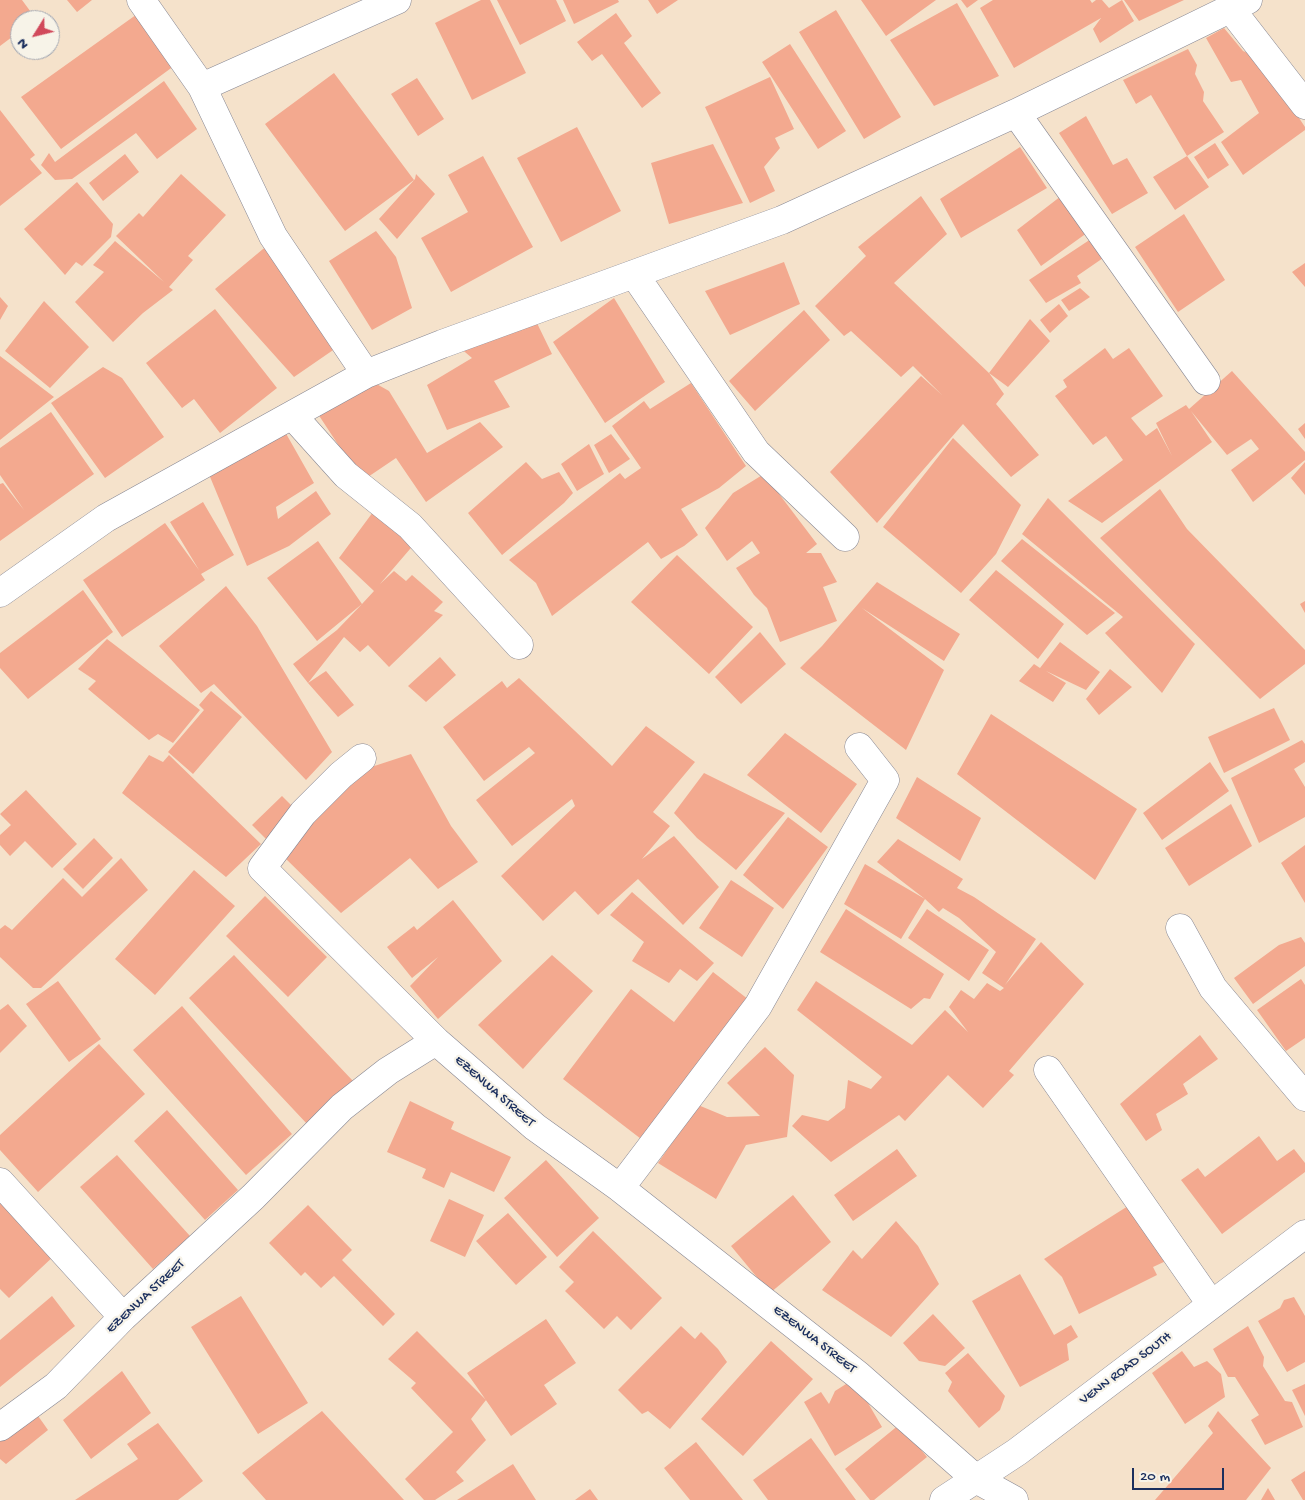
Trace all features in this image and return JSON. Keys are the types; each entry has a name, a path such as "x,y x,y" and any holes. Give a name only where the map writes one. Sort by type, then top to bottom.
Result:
{"street":[{"path":"141,0 202,87 273,236 366,374"},
{"path":"202,87 397,0"},
{"path":"0,593 106,518 366,374 442,344 782,220 1016,113 1239,4 1305,105"},
{"path":"1016,113 1206,381"},
{"path":"634,274 756,452 845,537"},
{"path":"292,415 346,475 410,526 519,645"},
{"path":"620,1188 758,1006 885,780 859,747"},
{"path":"362,758 340,775 303,813 262,868 436,1041"},
{"path":"1180,928 1213,988 1305,1097"},
{"name":"EZENWA STREET","path":"0,1427 56,1386 123,1317 253,1197 342,1107 388,1071 436,1041 535,1127 620,1188 858,1375 976,1478 1014,1500"},
{"path":"1048,1070 1212,1304"},
{"path":"0,1182 123,1317"},
{"name":"VENN ROAD SOUTH","path":"944,1500 1017,1452 1305,1234"}],"building":[{"path":"0,0 22,0 29,10 10,10 10,38 0,46"},
{"path":"67,0 92,0 77,12"},
{"path":"481,0 490,0 526,73 472,100 435,23"},
{"path":"497,0 556,0 566,21 520,45"},
{"path":"563,0 618,0 619,2 574,24"},
{"path":"648,0 678,0 657,14"},
{"path":"861,0 936,0 886,36"},
{"path":"961,0 978,0 967,8"},
{"path":"993,0 1090,0 1092,3 1096,0 1102,0 1109,8 1122,0 1134,21 1100,43 1093,29 1101,18 1014,68 980,8"},
{"path":"1124,0 1184,0 1139,21"},
{"path":"957,3 999,76 934,106 890,40"},
{"path":"836,10 901,117 864,139 799,32"},
{"path":"140,12 178,63 61,149 21,97"},
{"path":"616,13 632,36 624,43 661,93 642,108 602,54 592,61 577,42"},
{"path":"1224,28 1243,51 1259,58 1305,127 1305,130 1243,175 1221,142 1259,113 1241,80 1231,82 1206,38"},
{"path":"790,44 846,131 818,149 762,62"},
{"path":"1188,49 1197,65 1195,74 1204,92 1203,101 1224,132 1187,156 1151,95 1136,104 1123,80"},
{"path":"334,73 414,180 345,231 265,124"},
{"path":"770,77 794,129 775,138 780,148 764,167 775,191 750,203 705,107"},
{"path":"417,78 444,119 418,136 391,94"},
{"path":"164,81 197,129 157,159 136,133 72,179 55,180 41,165 49,153 55,162"},
{"path":"0,110 35,155 30,159 42,173 0,206"},
{"path":"1086,116 1113,165 1127,158 1148,193 1112,214 1059,133"},
{"path":"577,127 621,211 561,242 517,158"},
{"path":"1215,143 1229,165 1208,179 1194,157"},
{"path":"713,144 743,203 669,224 651,163"},
{"path":"1020,147 1047,188 961,238 940,199"},
{"path":"125,154 139,172 103,201 89,183"},
{"path":"483,156 533,247 451,292 421,238 468,212 448,175"},
{"path":"1187,156 1209,187 1175,210 1153,177"},
{"path":"181,174 226,215 188,256 193,260 169,287 173,290 143,313 113,342 75,302 104,272 93,265 115,241 164,282 116,236 139,213 143,217"},
{"path":"416,174 435,194 397,239 379,219 415,179"},
{"path":"77,182 113,224 111,237 82,266 76,262 65,275 24,229"},
{"path":"1065,193 1091,230 1041,266 1017,230"},
{"path":"921,196 947,234 894,283 989,373 1004,394 996,404 1039,455 1011,477 963,424 877,523 830,472 921,376 942,395 913,366 901,377 851,331 844,336 815,306 866,256 858,247"},
{"path":"1184,214 1225,280 1178,312 1135,247"},
{"path":"376,231 396,257 412,308 372,330 329,261"},
{"path":"1094,237 1106,256 1077,276 1081,283 1046,303 1029,280"},
{"path":"269,244 339,346 294,377 215,289"},
{"path":"784,262 800,304 730,335 705,291"},
{"path":"1305,263 1305,287 1292,272"},
{"path":"1080,288 1090,297 1069,311 1061,300"},
{"path":"0,297 8,306 0,320"},
{"path":"614,298 665,382 605,423 553,342"},
{"path":"44,301 89,347 50,388 5,351"},
{"path":"1059,304 1068,316 1050,333 1040,320"},
{"path":"215,309 277,388 220,433 194,399 182,408 146,363"},
{"path":"804,310 830,340 755,411 729,381"},
{"path":"534,317 552,354 494,381 510,407 447,430 427,385 472,358 459,347"},
{"path":"1030,319 1050,341 1008,387 989,373"},
{"path":"1105,348 1113,359 1129,348 1163,396 1131,418 1146,436 1157,428 1172,456 1156,423 1186,405 1189,409 1232,371 1305,452 1305,460 1253,502 1231,470 1259,449 1251,439 1227,455 1191,411 1212,442 1102,523 1068,501 1123,460 1106,436 1093,445 1055,396 1067,387 1063,380"},
{"path":"0,356 54,397 0,440"},
{"path":"103,367 122,378 164,437 105,478 51,403"},
{"path":"373,382 389,391 427,453 480,422 503,447 426,502 396,458 362,481 316,411"},
{"path":"691,383 746,466 719,488 681,509 698,535 684,546 661,559 648,542 552,616 536,583 509,560 620,473 625,479 641,468 612,426 644,401 650,409"},
{"path":"51,412 94,474 0,541 0,484 3,483 24,510 0,475 0,448"},
{"path":"1305,423 1305,439 1298,429"},
{"path":"284,430 314,483 276,507 278,519 316,491 331,514 289,546 247,566 208,472"},
{"path":"611,434 630,459 609,473 594,445"},
{"path":"953,438 1021,505 996,554 961,593 883,527"},
{"path":"589,444 604,474 577,491 561,464"},
{"path":"526,462 542,479 559,472 573,493 564,503 502,555 468,513"},
{"path":"1305,462 1305,495 1291,478"},
{"path":"764,474 817,544 806,553 821,553 837,582 823,587 837,621 780,642 767,608 754,595 736,568 760,553 752,541 727,561 705,528 733,493"},
{"path":"1160,489 1187,529 1305,650 1305,664 1260,699 1100,538"},
{"path":"1048,498 1195,644 1162,693 1105,633 1123,617 1022,534"},
{"path":"203,502 234,555 201,574 205,580 122,637 83,580 165,523 199,570 170,522"},
{"path":"373,512 416,542 380,584 394,571 406,581 412,575 443,602 434,611 443,615 389,667 368,645 360,652 344,637 308,683 293,664 337,630 374,591 339,558"},
{"path":"1022,539 1115,613 1087,635 1001,561"},
{"path":"318,541 362,604 317,641 267,578"},
{"path":"677,555 753,627 709,674 631,602"},
{"path":"996,570 1064,624 1038,659 969,600"},
{"path":"877,582 960,634 944,661 862,608 944,670 906,750 800,668 822,646"},
{"path":"226,586 257,626 332,752 306,780 214,684 201,693 159,646"},
{"path":"83,590 113,632 28,699 0,668 0,653"},
{"path":"1305,601 1305,613 1300,604"},
{"path":"760,632 786,664 741,704 715,677"},
{"path":"107,639 200,710 173,743 158,734 149,740 88,689 96,681 78,669"},
{"path":"1060,642 1100,672 1086,690 1046,671 1066,683 1053,702 1019,681 1034,664 1040,668"},
{"path":"440,657 456,675 426,702 408,686"},
{"path":"1110,669 1132,687 1099,715 1086,699"},
{"path":"326,671 354,705 338,717 308,683"},
{"path":"519,678 612,766 646,726 695,762 653,812 670,826 642,859 674,836 719,887 683,925 638,879 598,915 575,891 543,921 501,876 575,806 572,799 512,846 476,800 535,753 529,747 484,781 443,727 502,681 507,688"},
{"path":"211,691 242,717 193,774 168,752 204,710 199,705"},
{"path":"1274,708 1290,740 1224,773 1208,737"},
{"path":"991,714 1137,809 1095,880 957,774"},
{"path":"785,733 857,784 821,833 747,775"},
{"path":"1302,740 1305,744 1305,762 1294,769 1305,787 1305,817 1259,843 1231,778"},
{"path":"411,754 451,826 478,862 438,889 410,858 341,913 282,855 353,773"},
{"path":"149,755 163,762 169,755 261,844 226,877 122,793"},
{"path":"1210,762 1229,791 1162,840 1143,813"},
{"path":"704,773 785,813 736,870 697,838 674,813"},
{"path":"917,777 981,818 960,861 896,818"},
{"path":"26,790 77,844 52,868 25,841 10,856 0,845 0,835 11,825 0,814"},
{"path":"282,796 299,813 269,842 252,825"},
{"path":"1231,804 1252,846 1189,886 1165,848"},
{"path":"788,817 828,847 783,909 743,875"},
{"path":"94,838 113,858 83,889 63,869"},
{"path":"898,839 963,879 957,888 974,897 1036,939 1005,985 1041,942 1084,984 1009,1071 1014,1075 983,1108 948,1075 905,1121 899,1115 831,1162 792,1126 802,1115 828,1121 845,1108 848,1080 871,1089 882,1077 797,1010 816,981 912,1045 945,1010 968,1032 949,1007 961,990 974,999 987,983 1000,991 1004,988 982,973 996,952 959,918 943,908 939,912 877,862"},
{"path":"1305,845 1305,903 1281,863"},
{"path":"121,858 148,890 41,988 33,988 0,957 0,929 5,925 12,930 63,878 82,897"},
{"path":"865,864 925,899 901,939 844,904"},
{"path":"194,870 235,906 155,995 115,959"},
{"path":"731,880 774,908 742,957 699,928"},
{"path":"632,892 714,963 697,981 680,969 669,983 632,961 644,942 610,915"},
{"path":"265,896 327,957 288,997 226,936"},
{"path":"453,900 502,961 438,1019 410,986 438,957 412,978 387,947 414,926 417,930"},
{"path":"846,909 944,974 930,999 924,998 911,1009 820,952"},
{"path":"927,909 989,950 969,981 908,938"},
{"path":"1301,937 1305,943 1305,966 1253,1004 1234,978 1279,945"},
{"path":"234,955 353,1081 308,1125 189,998"},
{"path":"552,955 593,991 523,1069 478,1025"},
{"path":"713,972 753,1003 645,1142 563,1079 631,989 674,1022"},
{"path":"1301,979 1305,985 1305,1038 1286,1051 1257,1010"},
{"path":"58,981 101,1039 69,1062 26,1004"},
{"path":"8,1004 27,1026 0,1053 0,1010"},
{"path":"182,1006 292,1134 246,1175 133,1050"},
{"path":"1200,1035 1218,1059 1183,1084 1188,1094 1156,1114 1162,1130 1146,1141 1120,1104"},
{"path":"99,1044 145,1094 38,1192 0,1150 0,1135"},
{"path":"765,1047 794,1075 787,1137 746,1145 716,1199 658,1163 698,1105 727,1117 760,1116 727,1083"},
{"path":"410,1101 454,1122 451,1129 511,1157 494,1192 451,1172 444,1188 422,1178 426,1169 387,1152"},
{"path":"167,1110 238,1190 205,1220 134,1141"},
{"path":"1259,1136 1277,1161 1294,1149 1305,1163 1305,1172 1222,1234 1181,1180 1198,1168 1205,1177"},
{"path":"897,1149 917,1176 853,1221 834,1195"},
{"path":"117,1155 190,1236 153,1269 80,1187"},
{"path":"546,1160 599,1218 557,1257 504,1198"},
{"path":"0,1193 56,1254 9,1298 0,1289"},
{"path":"793,1195 831,1242 770,1293 731,1246"},
{"path":"449,1199 484,1215 465,1257 430,1241"},
{"path":"1136,1201 1168,1260 1153,1267 1157,1275 1079,1314 1062,1277 1044,1259"},
{"path":"308,1205 352,1250 342,1260 395,1314 383,1326 334,1276 321,1288 305,1272 301,1276 269,1243"},
{"path":"508,1213 547,1257 516,1285 476,1241"},
{"path":"896,1221 918,1246 939,1284 891,1337 822,1290 853,1250 862,1259"},
{"path":"593,1231 662,1298 631,1330 617,1316 604,1329 565,1291 574,1282 559,1267"},
{"path":"1020,1274 1054,1335 1071,1325 1078,1337 1067,1344 1069,1360 1020,1387 972,1301"},
{"path":"52,1296 75,1326 0,1387 0,1340"},
{"path":"241,1296 308,1403 258,1434 191,1327"},
{"path":"1294,1297 1305,1316 1305,1362 1287,1372 1258,1321 1280,1308 1284,1300"},
{"path":"933,1314 965,1348 945,1366 919,1361 903,1343"},
{"path":"546,1319 576,1363 544,1385 557,1404 511,1436 467,1373"},
{"path":"681,1326 695,1339 701,1332 718,1349 727,1362 670,1429 648,1411 642,1414 618,1390"},
{"path":"1248,1326 1264,1357 1263,1366 1285,1401 1292,1402 1303,1427 1265,1445 1251,1420 1259,1415 1235,1377 1228,1377 1213,1349"},
{"path":"417,1331 486,1400 471,1419 486,1440 456,1472 464,1481 435,1500 424,1500 405,1479 453,1432 411,1388 416,1383 388,1359"},
{"path":"771,1341 813,1379 743,1456 701,1419"},
{"path":"1182,1351 1194,1367 1207,1361 1221,1374 1225,1397 1185,1424 1152,1373"},
{"path":"968,1353 1005,1396 1000,1410 979,1428 948,1391 952,1382 945,1373"},
{"path":"122,1371 151,1413 91,1459 63,1420"},
{"path":"854,1379 882,1427 835,1456 804,1402 821,1392 829,1404 835,1391"},
{"path":"1305,1384 1305,1416 1292,1390"},
{"path":"322,1411 404,1500 266,1500 242,1473"},
{"path":"1218,1411 1271,1468 1246,1500 1155,1500 1213,1433 1208,1426"},
{"path":"36,1413 48,1430 6,1464 0,1459 0,1441"},
{"path":"158,1423 203,1481 178,1500 75,1500 138,1459 127,1444"},
{"path":"900,1424 927,1457 874,1500 870,1500 845,1469"},
{"path":"811,1438 856,1500 768,1500 753,1480"},
{"path":"696,1442 743,1500 690,1500 664,1468"},
{"path":"513,1464 536,1500 457,1500"},
{"path":"1305,1471 1305,1500 1303,1500 1291,1480"},
{"path":"1268,1488 1275,1500 1261,1500"},
{"path":"590,1489 598,1500 575,1500"}]}
